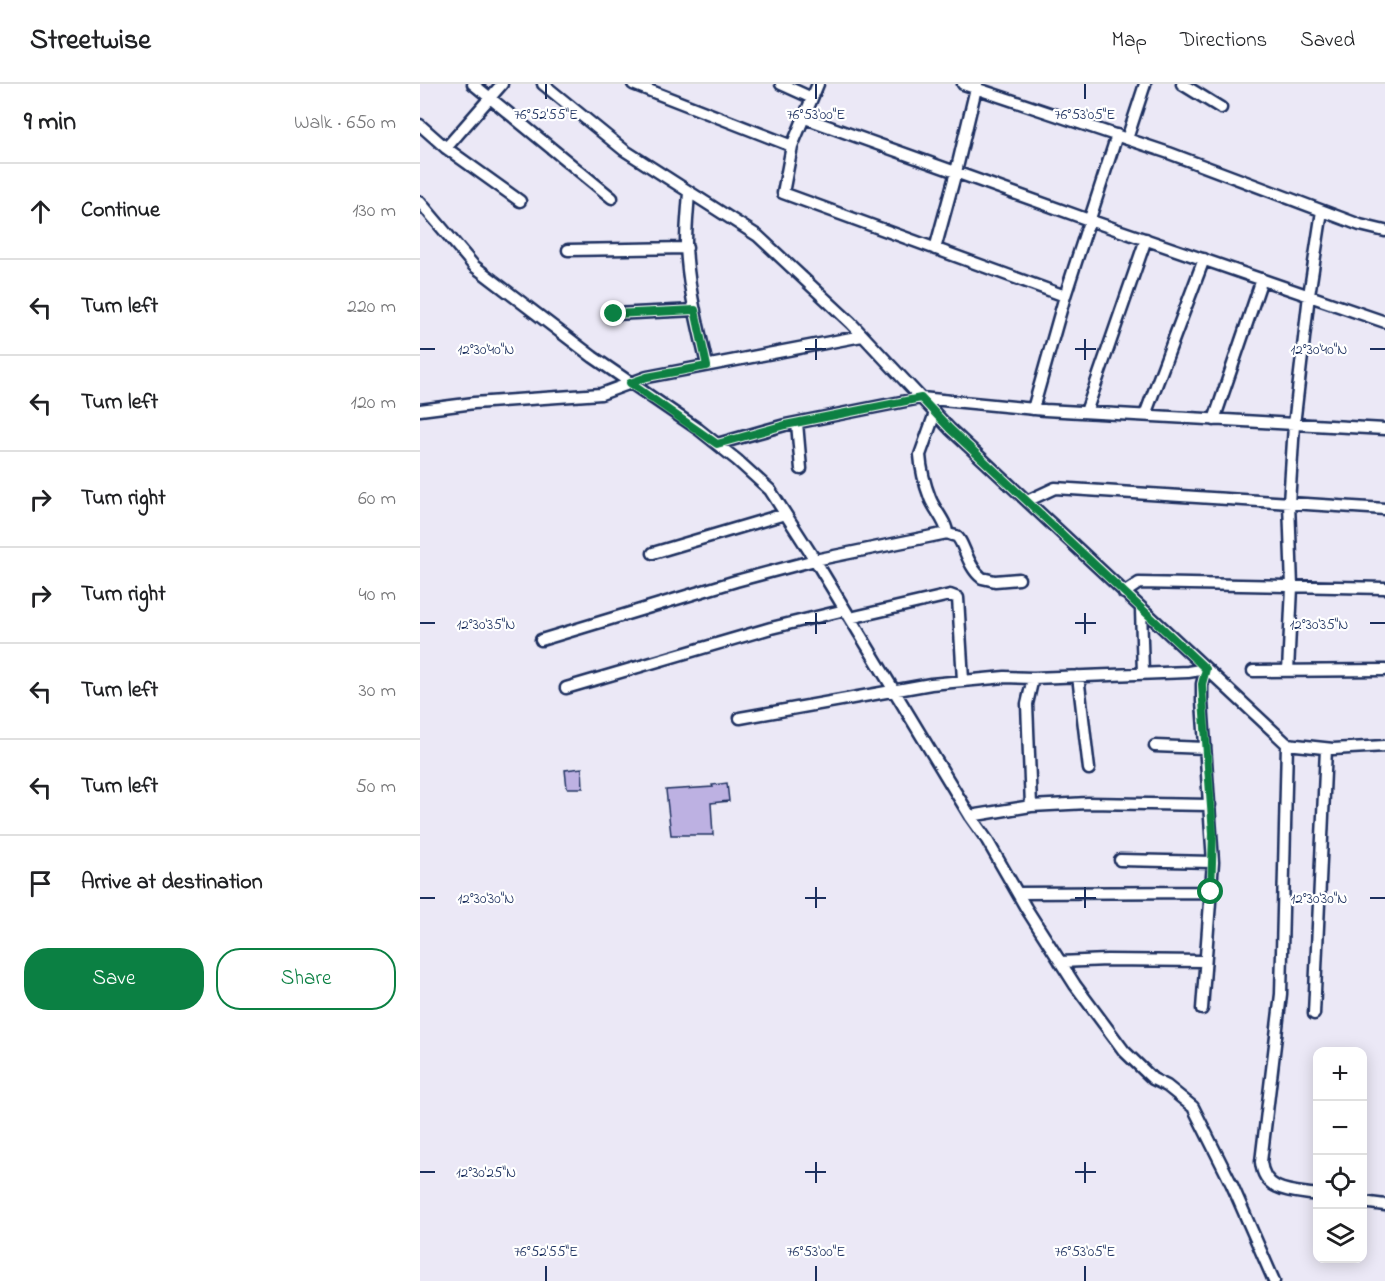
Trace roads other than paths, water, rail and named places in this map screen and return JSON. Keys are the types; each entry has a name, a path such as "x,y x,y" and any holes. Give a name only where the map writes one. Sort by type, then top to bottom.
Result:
{"street":[{"path":"473,84 612,198"},
{"path":"446,148 502,84"},
{"path":"543,84 624,150 758,236 862,336 935,413 1287,744 1326,749 1385,746"},
{"path":"633,84 792,146"},
{"path":"781,84 812,98"},
{"path":"818,84 792,146 783,193 1065,296"},
{"path":"963,84 977,86 1360,225 1385,231"},
{"path":"1033,409 1089,220 1145,84"},
{"path":"1182,84 1221,108"},
{"path":"935,249 977,86"},
{"path":"805,118 1089,220 1385,322"},
{"path":"420,125 446,148 520,201"},
{"path":"689,192 687,248 695,310 707,366"},
{"path":"420,202 474,266 630,383 717,444 770,490 1060,962 1124,1051 1153,1078 1193,1107 1232,1185 1274,1281"},
{"path":"1288,671 1292,587 1289,503 1294,424 1309,295 1322,211"},
{"path":"1086,412 1146,239"},
{"path":"568,250 687,248"},
{"path":"1145,415 1204,259"},
{"path":"1214,420 1262,279"},
{"path":"614,314 695,310"},
{"path":"420,410 474,403 602,394 647,377 862,336"},
{"path":"717,444 797,423 921,398 1033,409 1385,429"},
{"path":"935,413 921,455 921,462 930,499 947,527 947,533"},
{"path":"797,423 801,469"},
{"path":"1027,501 1055,488 1385,509"},
{"path":"653,553 785,514"},
{"path":"541,640 736,581 815,560 947,533 960,540 966,558 982,578 995,581 1019,579"},
{"path":"1124,593 1139,583 1385,588"},
{"path":"566,688 771,628 950,595 958,598 963,680"},
{"path":"1141,609 1143,673"},
{"path":"740,718 963,680 1188,672 1206,669"},
{"path":"1202,1009 1213,862 1202,684 1206,669"},
{"path":"1253,671 1385,670"},
{"path":"1077,676 1089,769"},
{"path":"1031,806 1028,704 1033,678"},
{"path":"1287,744 1281,994 1262,1172 1268,1181 1279,1188 1313,1194"},
{"path":"1155,746 1205,747"},
{"path":"1314,1014 1326,749"},
{"path":"970,816 1031,806 1088,803 1210,805"},
{"path":"1120,860 1213,862"},
{"path":"1018,893 1211,892"},
{"path":"1060,962 1204,961"},
{"path":"1367,1203 1385,1205"}]}
